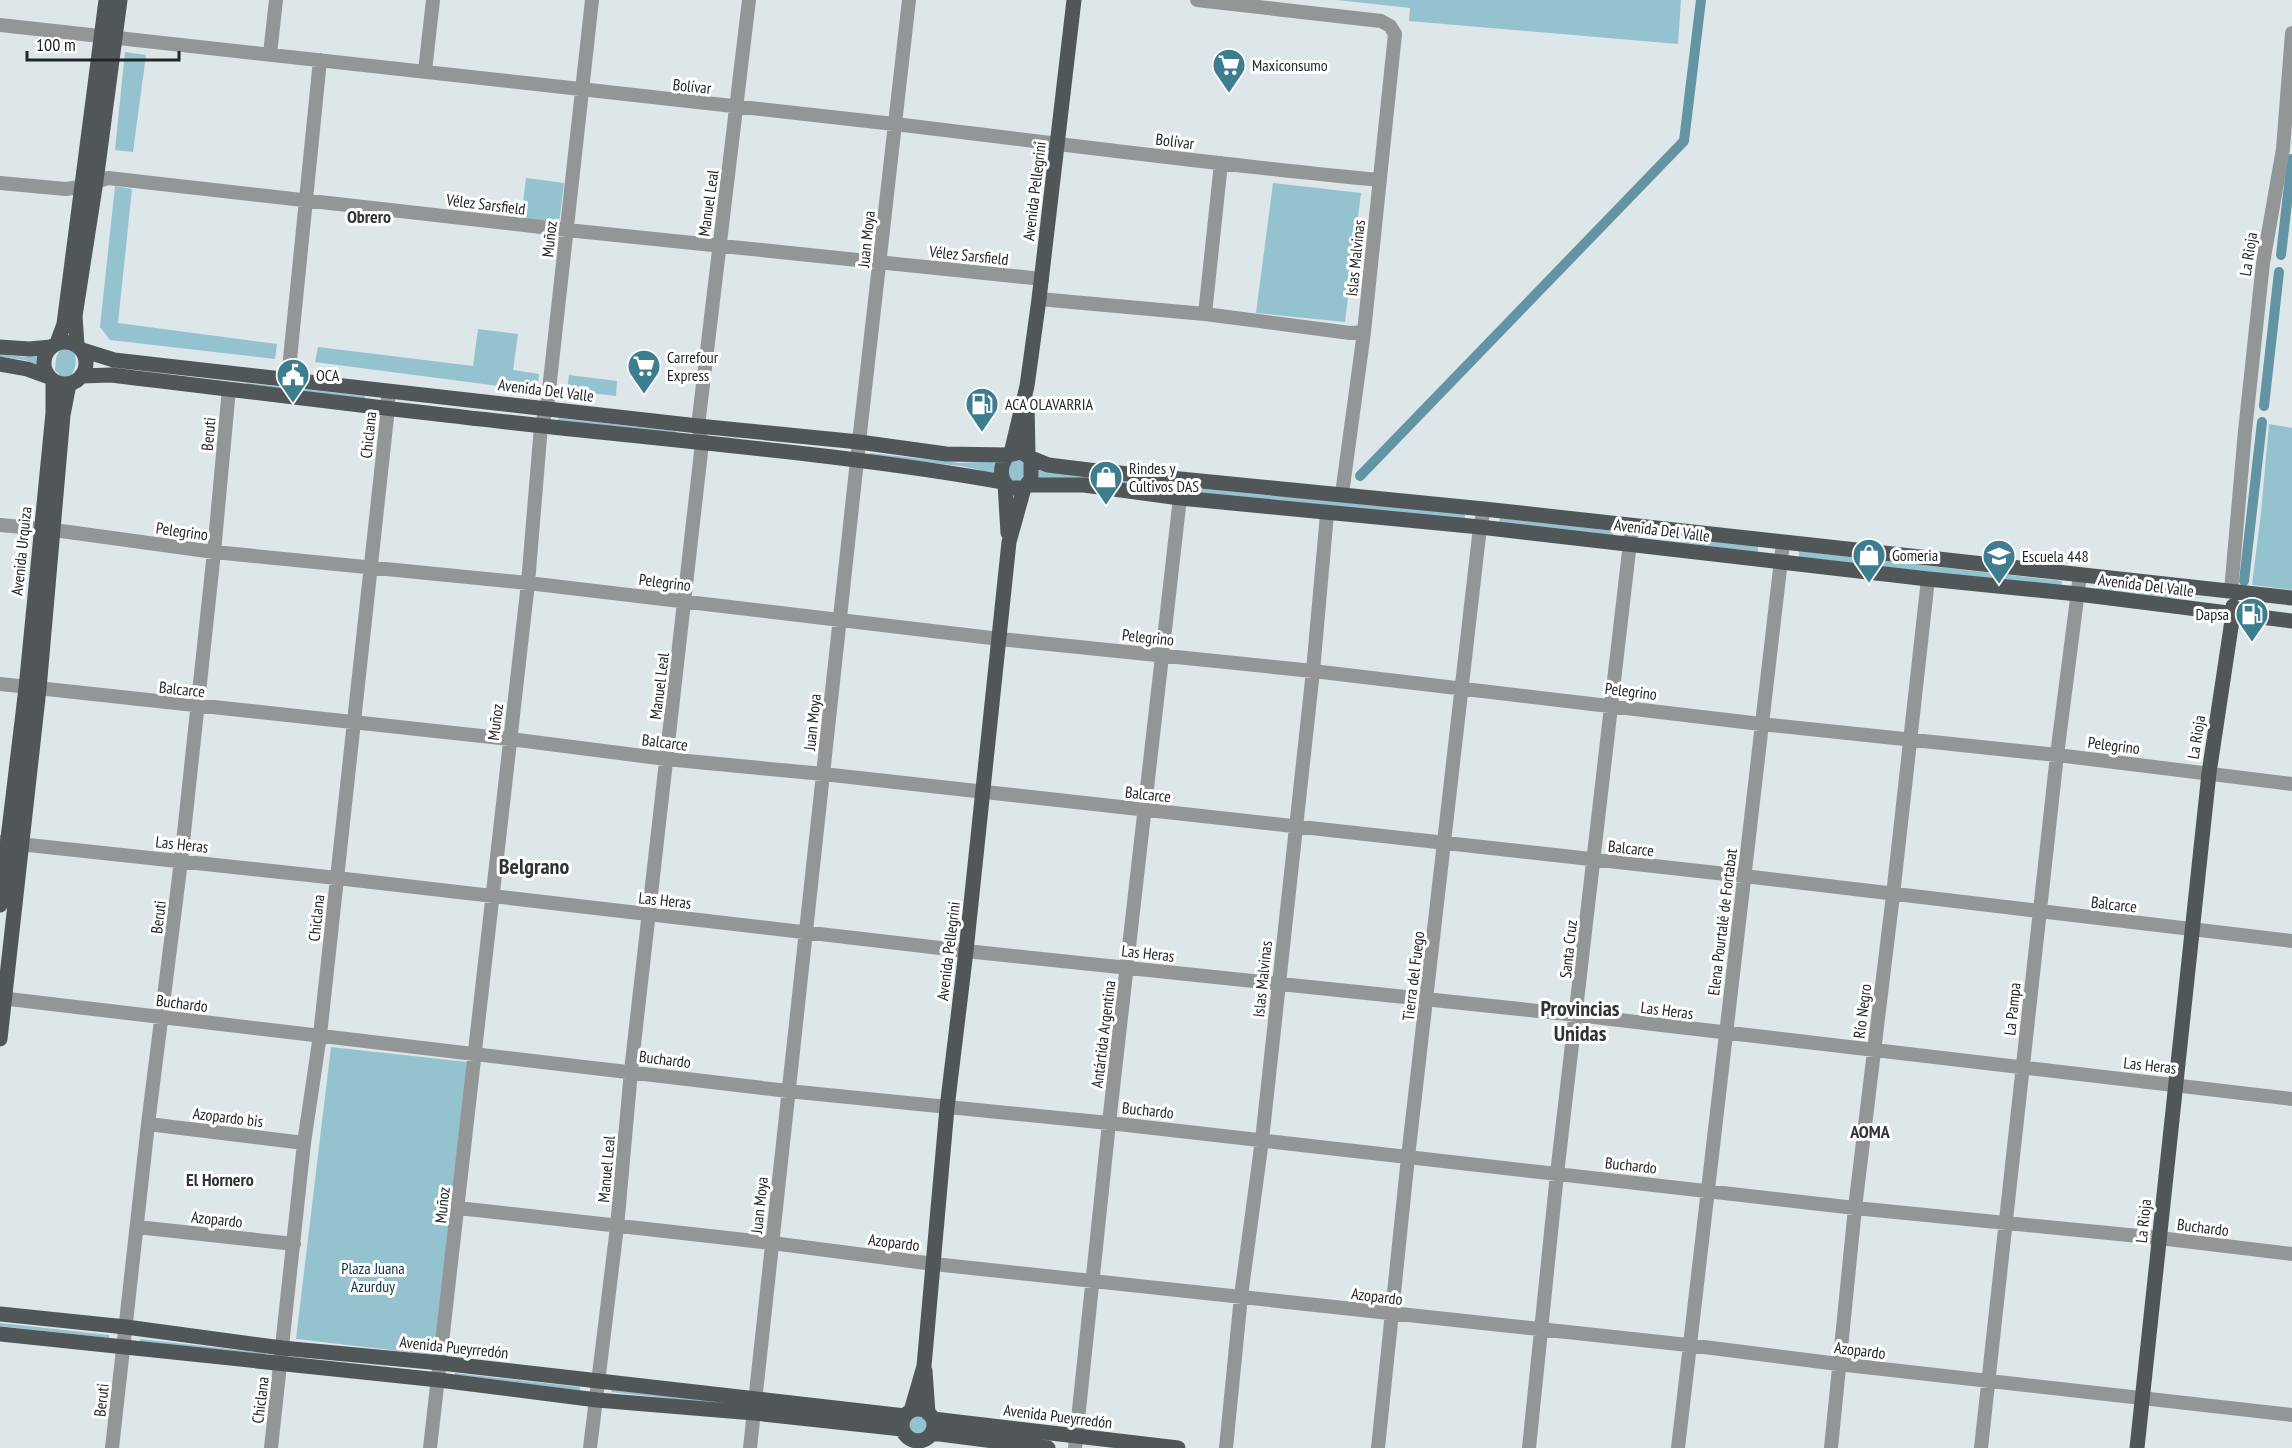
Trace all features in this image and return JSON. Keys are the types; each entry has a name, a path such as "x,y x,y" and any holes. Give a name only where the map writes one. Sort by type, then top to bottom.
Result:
{"main road":[{"path":"47,530 63,415 75,380 86,363 80,347 75,316 96,181 109,37 106,0"},
{"path":"51,378 46,371 45,358 64,324 80,187 109,37 120,0"},
{"name":"Avenida Pellegrini","path":"1009,454 1027,386 1042,279 1074,0"},
{"path":"0,347 29,349 70,342 80,347"},
{"name":"Avenida Del Valle","path":"80,347 114,360 859,442 946,454 1009,454"},
{"path":"0,364 27,369 51,378 75,380 111,375 542,426 857,460 957,473 1004,483 1009,488 1015,489 1026,486 1032,470 1030,456 1022,452 1009,454 1002,466 1004,483"},
{"name":"Avenida Urquiza","path":"0,905 32,688 47,530 53,413 51,378"},
{"name":"Avenida Pellegrini","path":"1027,386 1030,456"},
{"name":"Avenida Del Valle","path":"1030,456 1048,465 1484,509 2292,598"},
{"name":"Avenida Pellegrini","path":"907,1428 924,1366 946,1108 966,951 1000,639 1009,542 1004,483"},
{"name":"Avenida Del Valle","path":"1026,486 1084,485 1327,514 1480,527 2078,594 2292,621"},
{"name":"Avenida Pellegrini","path":"1009,542 1026,486"},
{"name":"La Rioja","path":"2137,1448 2209,773 2233,614 2231,591"},
{"path":"0,1039 10,843"},
{"name":"Avenida Pueyrredón","path":"0,1314 126,1327 282,1356 439,1380 597,1400 755,1405"},
{"name":"Avenida Pueyrredón","path":"0,1334 124,1348 441,1363 597,1381 907,1428"},
{"name":"Avenida Pellegrini","path":"924,1366 929,1430"},
{"path":"919,1409 929,1430 914,1441 907,1428 919,1409"},
{"name":"Avenida Pueyrredón","path":"929,1430 1178,1448"},
{"name":"Avenida Pueyrredón","path":"988,1433 1048,1448"}],"street":[{"path":"270,54 276,0"},
{"path":"424,70 433,0"},
{"name":"Muñoz","path":"430,1448 528,583 542,426 547,408 592,0"},
{"name":"Manuel Leal","path":"590,1448 617,1227 631,1071 666,759 686,602 702,443 698,426 749,0"},
{"name":"Juan Moya","path":"750,1448 909,0"},
{"name":"Islas Malvinas","path":"1197,0 1381,21 1390,26 1395,34 1364,332 1342,494"},
{"name":"Bolívar","path":"0,25 424,70 581,91 894,124 1380,180"},
{"name":"La Rioja","path":"2231,591 2262,275 2283,149 2292,33"},
{"path":"288,379 320,60"},
{"path":"1205,314 1221,163"},
{"name":"Vélez Sarsfield","path":"0,183 66,189 108,178 567,231 1042,279"},
{"path":"1039,299 1205,314 1350,333 1364,332"},
{"name":"Beruti","path":"112,1448 148,1124 181,861 229,389"},
{"name":"Chiclana","path":"271,1448 304,1143 320,1035 388,391"},
{"name":"Antártida Argentina","path":"1076,1442 1109,1123 1182,480"},
{"name":"Tierra del Fuego","path":"1378,1448 1408,1157 1480,527 1484,509"},
{"name":"Islas Malvinas","path":"1226,1448 1241,1296 1262,1140 1313,671 1327,514"},
{"name":"Pelegrino","path":"0,525 214,552 528,583 840,618 1000,639 1313,671 2292,783"},
{"name":"Santa Cruz","path":"1529,1448 1557,1174 1632,525"},
{"name":"Elena Pourtalé de Fortabat","path":"1677,1448 1783,543"},
{"name":"La Pampa","path":"1982,1448 2056,755 2080,575"},
{"name":"Río Negro","path":"1831,1448 1855,1208 1928,579"},
{"name":"Balcarce","path":"0,684 1744,876 2292,941"},
{"name":"Las Heras","path":"10,843 337,878 966,951 1427,999 2292,1099"},
{"name":"Buchardo","path":"2,998 788,1091 1109,1123 1855,1208 2159,1238 2292,1254"},
{"name":"Azopardo bis","path":"148,1124 304,1143"},
{"name":"Azopardo","path":"458,1208 772,1243 934,1264 1688,1345 2292,1415"},
{"name":"Azopardo","path":"137,1227 294,1244"}],"green space":[{"path":"1337,0 1681,0 1678,44 1409,21 1410,8"},
{"path":"125,52 146,55 133,152 115,150"},
{"path":"526,178 564,183 559,224 521,219"},
{"path":"1273,183 1361,193 1345,322 1256,313"},
{"path":"115,186 132,189 118,323 277,344 275,359 110,340 100,327"},
{"path":"478,329 518,334 513,370 539,374 537,391 315,362 318,347 473,366"},
{"path":"66,347 74,352 76,361 72,374 69,378 63,379 55,370 58,353"},
{"path":"0,354 25,357 43,354 41,367 25,360 0,357"},
{"path":"569,375 617,381 616,396 567,390"},
{"path":"247,383 365,396 365,399 247,386"},
{"path":"558,418 676,431 676,434 558,421"},
{"path":"2269,424 2292,428 2292,590 2252,585"},
{"path":"870,453 960,463 995,461 993,475 960,466 870,456"},
{"path":"1009,460 1024,460 1023,478 1012,484 1006,472"},
{"path":"1039,468 1050,472 1159,485 1159,490 1038,480"},
{"path":"1195,488 1465,514 1465,520 1194,494"},
{"path":"1500,518 1614,531 1613,537 1499,523"},
{"path":"1688,538 1758,546 1758,552 1683,543"},
{"path":"1799,551 2062,581 2061,587 1799,557"},
{"path":"2097,584 2212,599 2175,595 2170,599 2096,590"},
{"name":"Plaza Juana Azurduy","path":"331,1047 467,1062 434,1355 296,1339"},
{"path":"0,1323 109,1335 109,1338 0,1326"},
{"path":"140,1339 265,1353 265,1356 140,1342"},
{"path":"455,1373 580,1387 580,1390 455,1376"},
{"path":"612,1390 737,1403 736,1406 611,1392"},
{"path":"918,1415 925,1418 928,1425 925,1432 918,1435 911,1432 908,1425 911,1418"}],"waterway":[{"path":"1360,476 1684,141 1701,0"},
{"path":"2281,255 2292,159"},
{"path":"2264,406 2279,272"},
{"path":"2244,581 2262,422"}],"place":[{"name":"Maxiconsumo","path":"1229,94"},
{"name":"Carrefour Express","path":"644,395"},
{"name":"OCA","path":"293,404"},
{"name":"ACA OLAVARRIA","path":"982,433"},
{"name":"Rindes y Cultivos DAS","path":"1106,506"},
{"name":"Gomeria","path":"1869,584"},
{"name":"Escuela 448","path":"1999,585"},
{"name":"Dapsa","path":"2252,643"}],"district":[{"name":"Obrero","path":"369,217"},
{"name":"Belgrano","path":"534,866"},
{"name":"Provincias Unidas","path":"1580,1020"},
{"name":"AOMA","path":"1870,1132"},
{"name":"El Hornero","path":"220,1180"}]}
